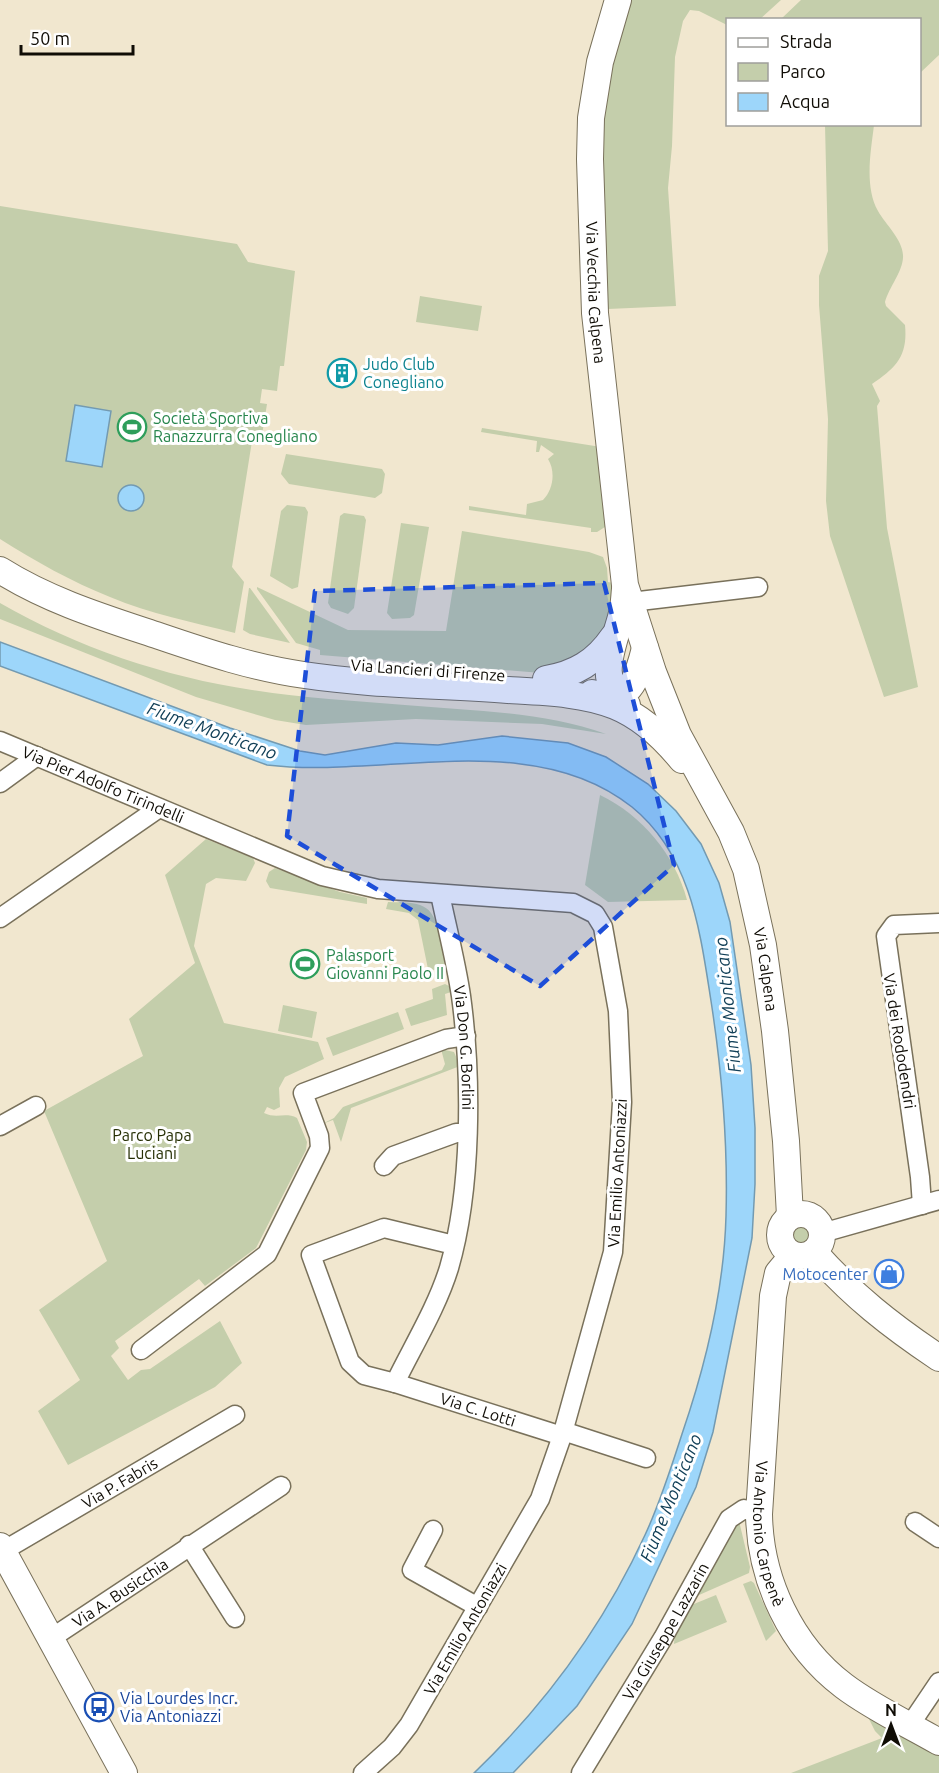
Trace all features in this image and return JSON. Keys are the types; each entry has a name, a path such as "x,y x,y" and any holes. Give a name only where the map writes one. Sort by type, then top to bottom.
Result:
{"main road":[{"name":"Via Vecchia Calpena","path":"618,0 600,62 591,118 590,159 595,312 628,594"},
{"name":"Via Lancieri di Firenze","path":"0,570 35,591 226,658 302,675 471,687"},
{"path":"628,594 608,658 618,692 674,739"},
{"path":"628,594 674,739"},
{"path":"546,678 571,673 597,659 614,637"},
{"name":"Via Lancieri di Firenze","path":"164,638 328,664 546,678 574,681 618,692"},
{"path":"471,687 547,687 618,692 638,672 645,648"},
{"name":"Via Calpena","path":"471,687 599,701 633,715 674,739 717,805 746,869 756,910 775,1031 786,1141 806,1234"},
{"path":"806,1234 842,1283 872,1311 939,1358"},
{"name":"Via Antonio Carpenè","path":"806,1234 782,1265 775,1283 759,1514 761,1547 771,1585 785,1615 804,1644 841,1684 939,1742"},
{"path":"1,1548 124,1773"}],"street":[{"path":"628,594 758,587"},
{"name":"Via Pier Adolfo Tirindelli","path":"0,741 209,828"},
{"path":"0,783 37,756"},
{"path":"0,918 159,808"},
{"name":"Via Emilio Antoniazzi","path":"209,828 291,864 339,881 378,889 573,903 595,914 605,937 616,992 620,1046 621,1123 616,1228 609,1270 562,1434 533,1513 409,1725 392,1747 363,1773"},
{"name":"Via Don G. Borlini","path":"395,1383 445,1279 454,1245 461,1201 466,1133 466,1036 461,995 440,894"},
{"name":"Via dei Rododendri","path":"930,1203 920,1177 886,936 894,925 939,923"},
{"path":"141,1350 267,1254 320,1148 319,1136 303,1093 446,1039 466,1036"},
{"path":"0,1126 36,1106"},
{"name":"Via Don G. Borlini","path":"384,1166 393,1156 456,1134 466,1133"},
{"path":"806,1234 930,1203"},
{"path":"395,1383 364,1375 353,1367 311,1255 384,1228 454,1245"},
{"name":"Via C. Lotti","path":"395,1383 646,1458"},
{"name":"Via P. Fabris","path":"1,1548 235,1415"},
{"name":"Via A. Busicchia","path":"50,1639 281,1486"},
{"name":"Via Giuseppe Lazzarin","path":"581,1773 663,1638 729,1519 744,1509 759,1514"},
{"path":"915,1522 939,1538"},
{"path":"434,1530 412,1570 478,1607"},
{"path":"189,1545 235,1618"},
{"path":"910,1725 939,1682"}],"highlighted area":[{"path":"604,583 674,865 540,986 287,836 315,591"}],"green space":[{"path":"627,0 781,0 761,18 726,18 726,24 699,11 690,10 683,21 675,57 668,188 676,306 608,309 601,161 608,63"},
{"path":"801,0 939,0 939,55 921,72 921,18 782,18"},
{"path":"825,126 874,126 870,157 871,191 878,211 897,238 903,255 901,267 885,302 886,306 905,325 905,336 899,360 872,384 880,401 877,406 887,528 918,687 884,697 830,536 826,501 828,419 819,305 819,276 828,251"},
{"name":"Società Sportiva Ranazzurra Conegliano","path":"0,206 237,244 248,262 295,271 284,366 280,366 277,391 262,389 260,403 267,404 262,435 255,434 252,441 232,567 244,582 235,633 156,613 110,597 54,571 0,539"},
{"path":"420,296 482,306 478,331 416,322"},
{"path":"482,428 601,447 605,527 597,532 591,532 591,528 469,510 469,506 526,515 527,504 543,500 552,481 552,469 548,459 554,454 541,445 539,452 536,452 537,441 481,432"},
{"path":"286,454 382,469 385,474 382,493 375,498 289,484 281,474"},
{"path":"287,505 305,507 308,512 298,587 292,589 270,576 281,511"},
{"path":"344,513 364,516 366,520 354,608 348,614 331,608 328,603 340,516"},
{"path":"401,523 429,527 414,615 410,618 392,619 387,613"},
{"path":"462,531 589,552 603,557 608,582 613,583 615,598 599,646 541,673 320,655 320,650 296,643 257,589 257,587 348,630 446,631"},
{"path":"249,588 290,643 250,634 243,630"},
{"path":"0,603 59,633 122,658 219,684 309,697 532,716 582,726 606,734 542,724 416,719 306,725 275,720 196,697 0,619"},
{"path":"600,795 630,814 655,838 674,867 687,900 608,902 585,885"},
{"name":"Parco Papa Luciani","path":"206,839 253,858 255,863 246,881 216,878 206,884 194,946 224,1023 318,1042 324,1059 285,1077 279,1088 280,1107 274,1110 267,1107 264,1113 297,1118 307,1142 306,1150 256,1248 205,1286 199,1279 115,1341 119,1348 111,1356 128,1380 141,1370 150,1369 220,1321 242,1363 215,1387 68,1465 38,1411 80,1380 39,1310 107,1261 44,1111 143,1056 129,1019 195,963 165,875"},
{"path":"275,868 340,892 367,898 367,904 270,888 266,881 269,872"},
{"path":"388,902 417,904 429,910 437,925 444,955 444,966 434,970 428,969 418,920 409,913 386,909"},
{"path":"445,984 449,986 451,992 445,994 447,1015 411,1026 405,1009 433,999 432,989"},
{"path":"283,1005 317,1012 312,1038 278,1031"},
{"path":"398,1012 404,1029 333,1056 326,1038"},
{"path":"441,1049 454,1052 460,1066 351,1108 341,1142 333,1120 322,1124 334,1118 343,1107 442,1070 445,1064"},
{"path":"801,1224 809,1227 812,1235 809,1243 801,1246 793,1243 790,1235 793,1227"},
{"path":"739,1521 750,1567 749,1573 690,1599 731,1525"},
{"path":"751,1581 776,1631 766,1641 743,1584"},
{"path":"716,1595 727,1622 674,1644 675,1632 689,1606"},
{"path":"866,1713 939,1753 939,1773 791,1773 882,1738 875,1731"}],"water":[{"path":"75,405 111,411 102,467 66,461"},
{"path":"131,485 140,489 144,498 140,507 131,511 122,507 118,498 122,489"},
{"name":"Fiume Monticano","path":"0,642 230,728 300,751 325,755 396,743 438,745 502,736 568,743 606,757 648,784 676,811 701,844 719,883 730,922 751,1065 755,1128 755,1184 752,1238 713,1432 696,1487 632,1624 577,1706 513,1773 474,1773 525,1720 549,1691 591,1632 629,1569 650,1523 674,1460 699,1381 718,1299 726,1216 725,1135 721,1082 715,1028 697,922 680,871 668,848 652,826 632,807 592,783 549,769 503,762 456,761 312,768 267,765 0,666"}],"place":[{"name":"Judo Club Conegliano","path":"342,373"},
{"name":"Società Sportiva Ranazzurra Conegliano","path":"132,427"},
{"name":"Palasport Giovanni Paolo II","path":"305,964"},
{"name":"Motocenter","path":"889,1274"},
{"name":"Via Lourdes Incr. Via Antoniazzi","path":"99,1707"}]}
